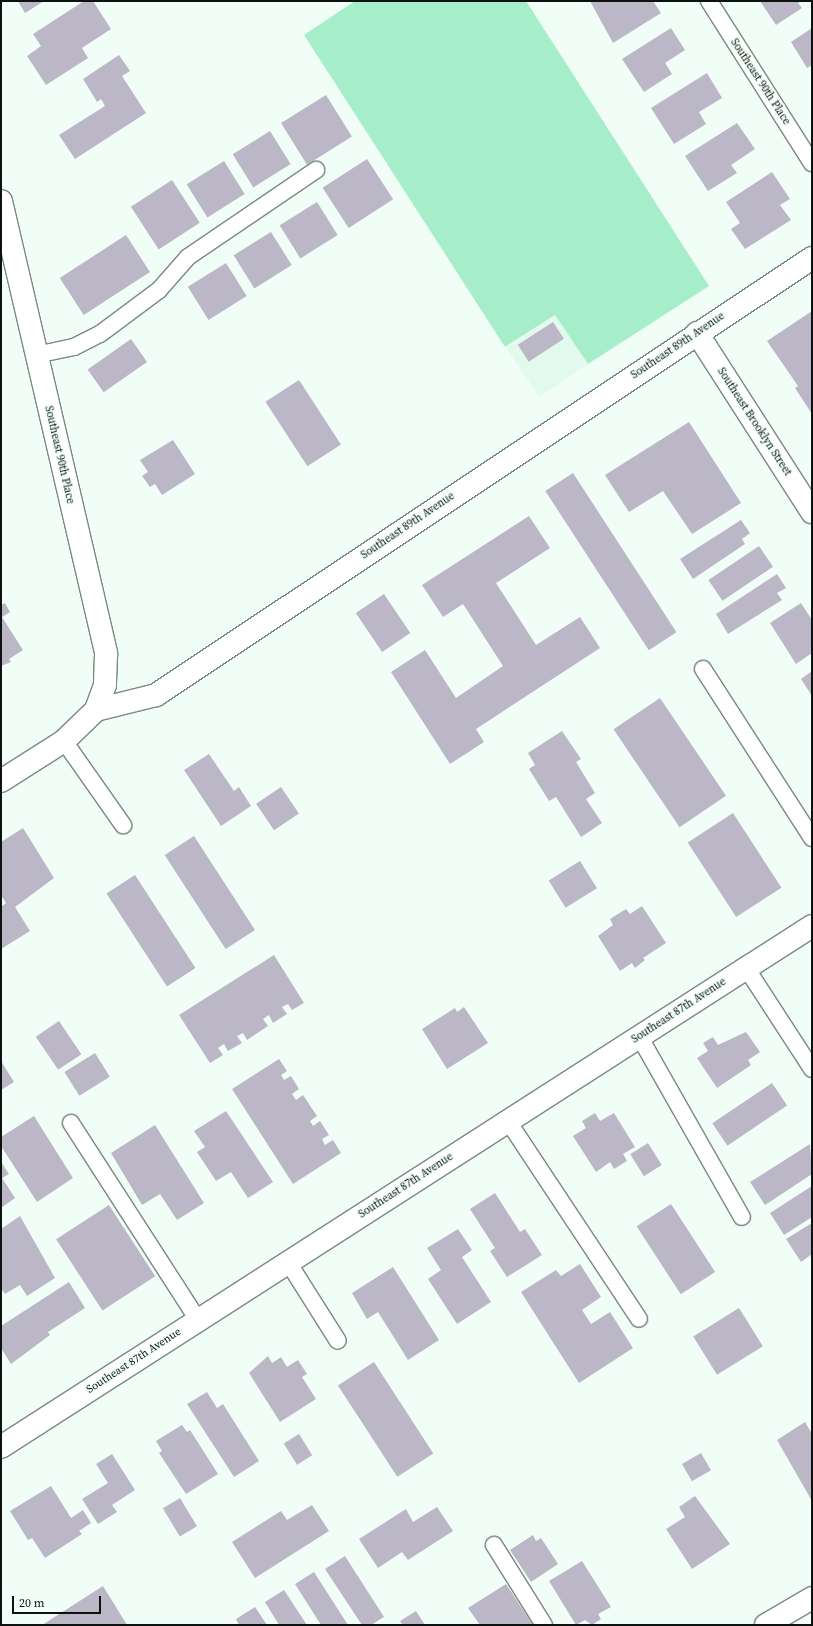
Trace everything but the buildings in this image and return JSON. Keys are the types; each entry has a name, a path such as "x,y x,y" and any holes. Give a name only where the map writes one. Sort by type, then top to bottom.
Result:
{"street":[{"name":"Southeast 90th Place","path":"1,200 106,654 105,685 96,710"},
{"name":"Southeast 89th Avenue","path":"96,710 156,695 697,333 812,258"},
{"name":"Southeast Brooklyn Street","path":"697,333 812,512"},
{"path":"1,781 64,741 96,710"},
{"name":"Southeast 87th Avenue","path":"1,1447 812,926"},
{"path":"766,1625 812,1598"}],"lane":[{"name":"Southeast 90th Place","path":"709,1 812,163"},
{"path":"36,355 74,347 100,334 159,290 188,257 316,170"},
{"path":"702,669 812,838"},
{"path":"64,741 123,825"},
{"path":"747,969 812,1069"},
{"path":"639,1036 742,1217"},
{"path":"508,1121 639,1319"},
{"path":"71,1122 198,1320"},
{"path":"288,1262 338,1341"},
{"path":"494,1545 544,1625"}],"shaded area":[{"path":"555,315 588,364 539,397 506,348"}],"green space":[{"path":"355,1 526,1 709,286 588,364 555,315 505,347 304,35"}]}
